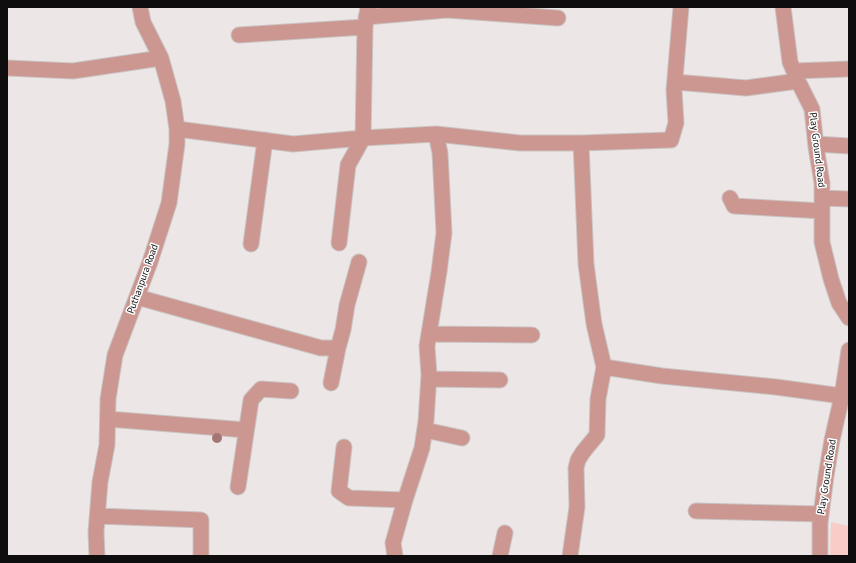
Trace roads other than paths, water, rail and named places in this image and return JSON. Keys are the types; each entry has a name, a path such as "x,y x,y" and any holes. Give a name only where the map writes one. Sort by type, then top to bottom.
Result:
{"street":[{"name":"Puthanpura Road","path":"97,556 96,532 100,482 107,445 108,399 115,355 150,262 169,203 177,144 177,129 173,101 161,58 144,22 140,7"},
{"path":"177,129 293,144 436,134 520,143 581,143 671,140 676,123 674,90 681,7"},
{"name":"Play Ground Road","path":"783,7 790,62 812,109 822,183 822,242 831,279 839,303 849,318"},
{"path":"239,35 366,17 447,10 558,18"},
{"path":"339,243 348,165 363,138 366,17"},
{"path":"7,68 72,71 161,58"},
{"path":"675,82 746,88 796,76 849,69"},
{"path":"394,556 393,543 422,448 429,379 427,346 444,233 440,153 436,134"},
{"path":"251,244 266,140"},
{"path":"570,556 576,507 576,468 578,460 583,452 597,435 598,399 604,367 594,324 586,264 581,143"},
{"path":"816,144 849,146"},
{"path":"730,198 734,206 822,205 849,199"},
{"path":"331,383 347,305 360,262"},
{"path":"137,297 321,348 338,348"},
{"path":"429,334 532,335"},
{"name":"Play Ground Road","path":"820,556 821,514 832,440 842,396 849,350"},
{"path":"604,367 662,376 776,387 842,396"},
{"path":"429,379 500,380"},
{"path":"238,487 251,400 261,389 291,391"},
{"path":"108,419 246,430"},
{"path":"424,430 462,438"},
{"path":"344,447 340,492 349,498 405,500"},
{"path":"696,511 821,514"},
{"path":"98,516 201,520 201,556"},
{"path":"500,556 505,533"}]}
